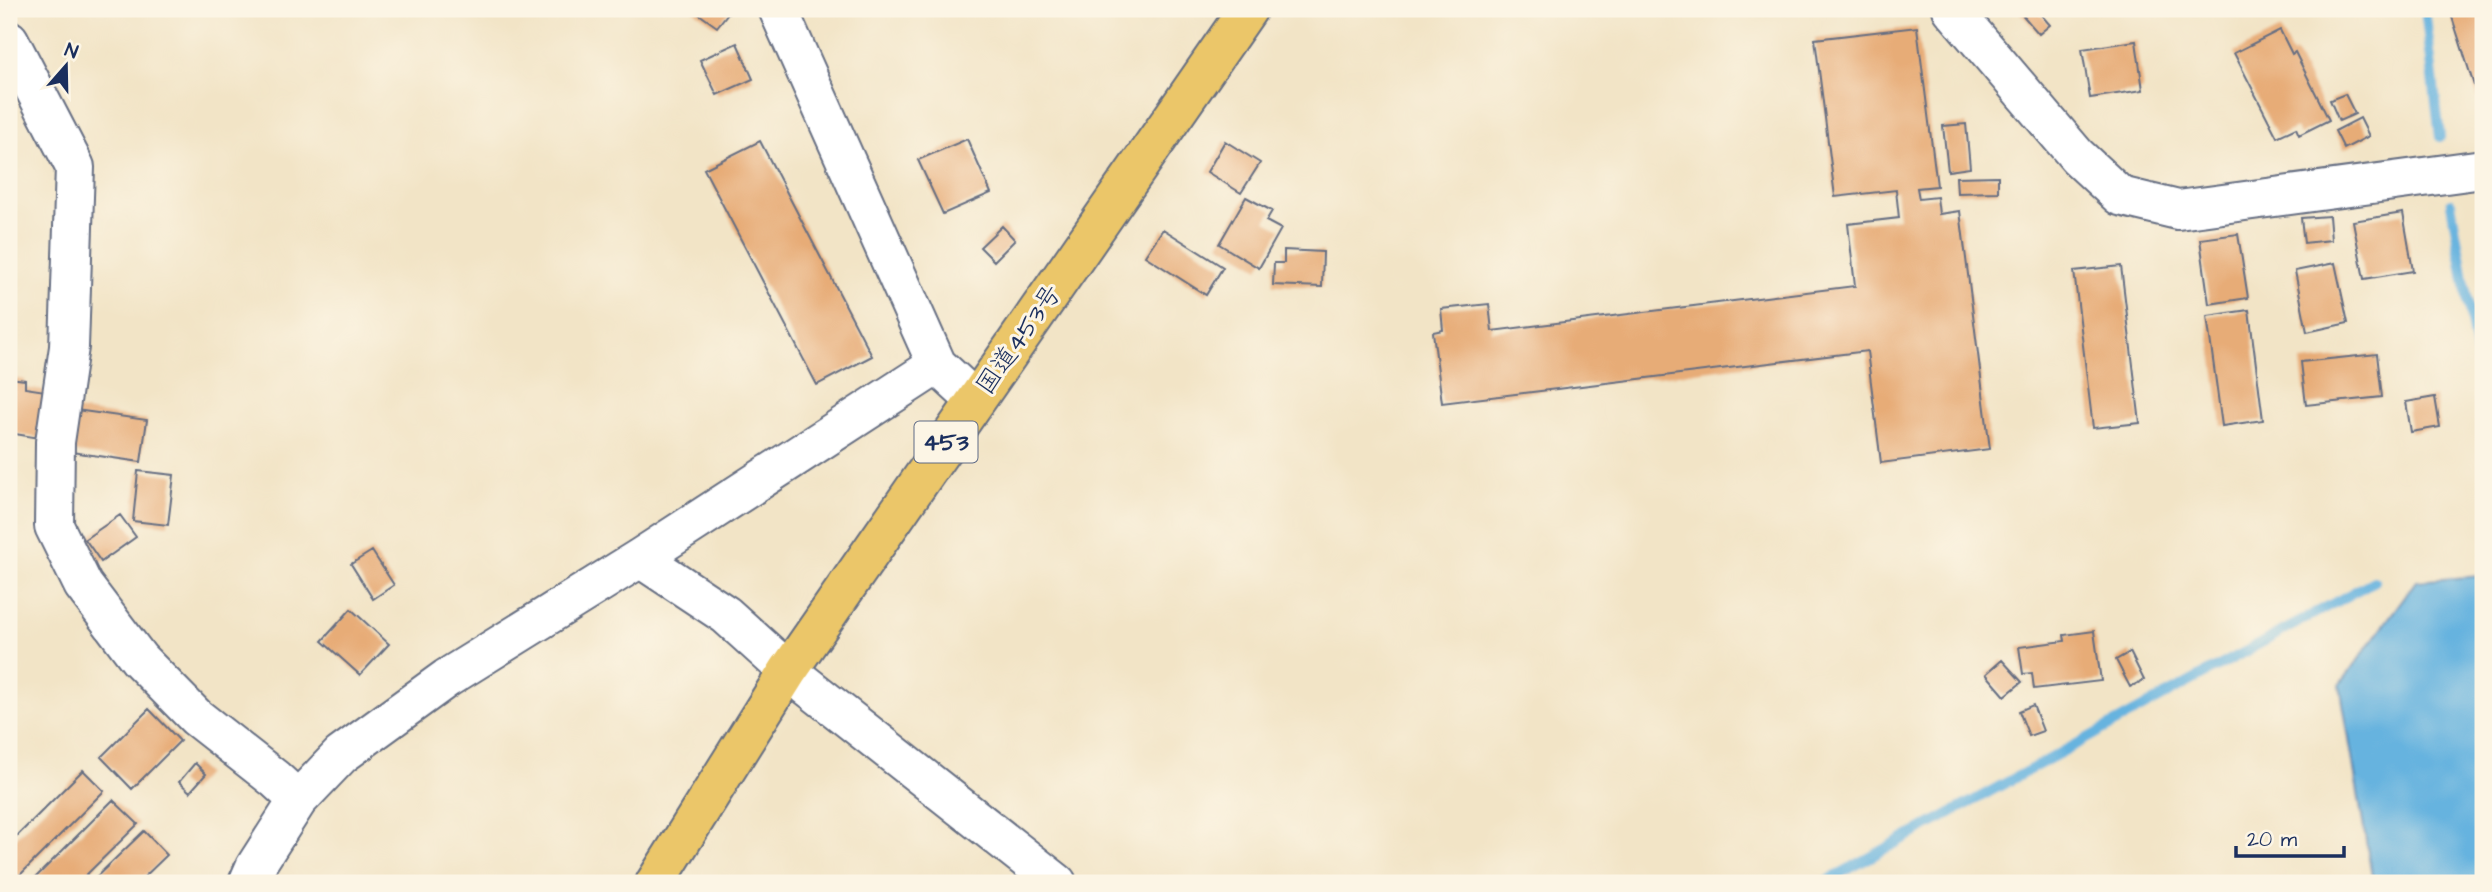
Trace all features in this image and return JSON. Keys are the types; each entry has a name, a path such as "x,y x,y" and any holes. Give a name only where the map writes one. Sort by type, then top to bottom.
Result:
{"highway":[{"name":"国道453号","path":"655,883 789,671 1248,9"}],"street":[{"path":"778,9 937,365 975,400"},
{"path":"1952,9 2077,156 2120,196 2178,210 2483,169"},
{"path":"9,40 75,167 69,346 55,442 54,526 83,585 139,659 196,717 298,800"},
{"path":"248,883 255,867 298,800 341,755 447,678 640,558 937,365"},
{"path":"640,558 726,615 789,671 1057,883"}],"water":[{"path":"2481,576 2483,883 2373,883 2340,685 2416,581"}],"building":[{"path":"692,9 731,9 717,27"},
{"path":"2036,9 2050,25 2039,34 2019,11"},
{"path":"2482,9 2483,13 2483,99 2479,101 2451,14"},
{"path":"1917,27 1937,186 1917,188 1919,199 1937,197 1939,214 1960,211 1990,449 1881,463 1867,351 1442,403 1433,332 1443,330 1441,309 1489,304 1492,331 1855,286 1848,224 1899,218 1896,190 1835,197 1815,39"},
{"path":"2280,30 2292,54 2295,52 2329,120 2299,135 2296,128 2277,137 2234,53"},
{"path":"2136,41 2143,90 2090,98 2082,49"},
{"path":"737,43 753,79 717,95 700,60"},
{"path":"2345,94 2355,114 2339,121 2330,100"},
{"path":"2360,118 2369,136 2344,149 2335,131"},
{"path":"1966,124 1970,168 1948,171 1943,126"},
{"path":"967,139 991,193 943,214 918,160"},
{"path":"760,141 872,356 817,385 704,169"},
{"path":"1225,141 1260,163 1241,193 1207,172"},
{"path":"1998,176 1998,192 1957,193 1956,177"},
{"path":"1246,197 1272,211 1266,221 1281,229 1259,268 1219,244"},
{"path":"2403,213 2413,271 2364,279 2353,221"},
{"path":"2329,216 2331,240 2304,243 2301,218"},
{"path":"1002,226 1015,240 994,261 980,247"},
{"path":"1163,229 1223,267 1206,295 1145,256"},
{"path":"2238,234 2248,298 2209,304 2200,239"},
{"path":"1284,250 1323,252 1322,287 1273,285 1274,263 1284,263"},
{"path":"2335,263 2348,323 2307,332 2295,271"},
{"path":"2121,266 2140,423 2093,428 2074,271"},
{"path":"2249,310 2263,420 2222,426 2207,316"},
{"path":"2377,354 2382,397 2306,405 2301,362"},
{"path":"9,378 25,380 25,388 52,392 45,439 9,433"},
{"path":"2435,397 2440,427 2411,432 2406,402"},
{"path":"76,410 147,420 141,462 71,452"},
{"path":"138,471 174,475 168,525 133,521"},
{"path":"120,515 136,537 101,562 85,539"},
{"path":"372,551 394,585 373,599 351,564"},
{"path":"351,609 389,644 360,675 322,641"},
{"path":"2094,631 2101,681 2034,689 2032,673 2023,674 2019,647 2065,641 2064,635"},
{"path":"2130,652 2144,680 2130,687 2116,660"},
{"path":"2002,660 2022,682 2005,696 1986,674"},
{"path":"2033,705 2043,731 2029,736 2019,711"},
{"path":"149,709 180,741 132,789 101,757"},
{"path":"195,763 206,774 190,792 179,782"},
{"path":"83,770 104,791 9,883 9,844"},
{"path":"113,800 138,824 78,883 30,883"},
{"path":"144,831 167,855 138,883 90,883"}],"waterway":[{"path":"2425,9 2440,137"},
{"path":"2451,203 2483,391"},
{"path":"1823,883 2374,581"}]}
